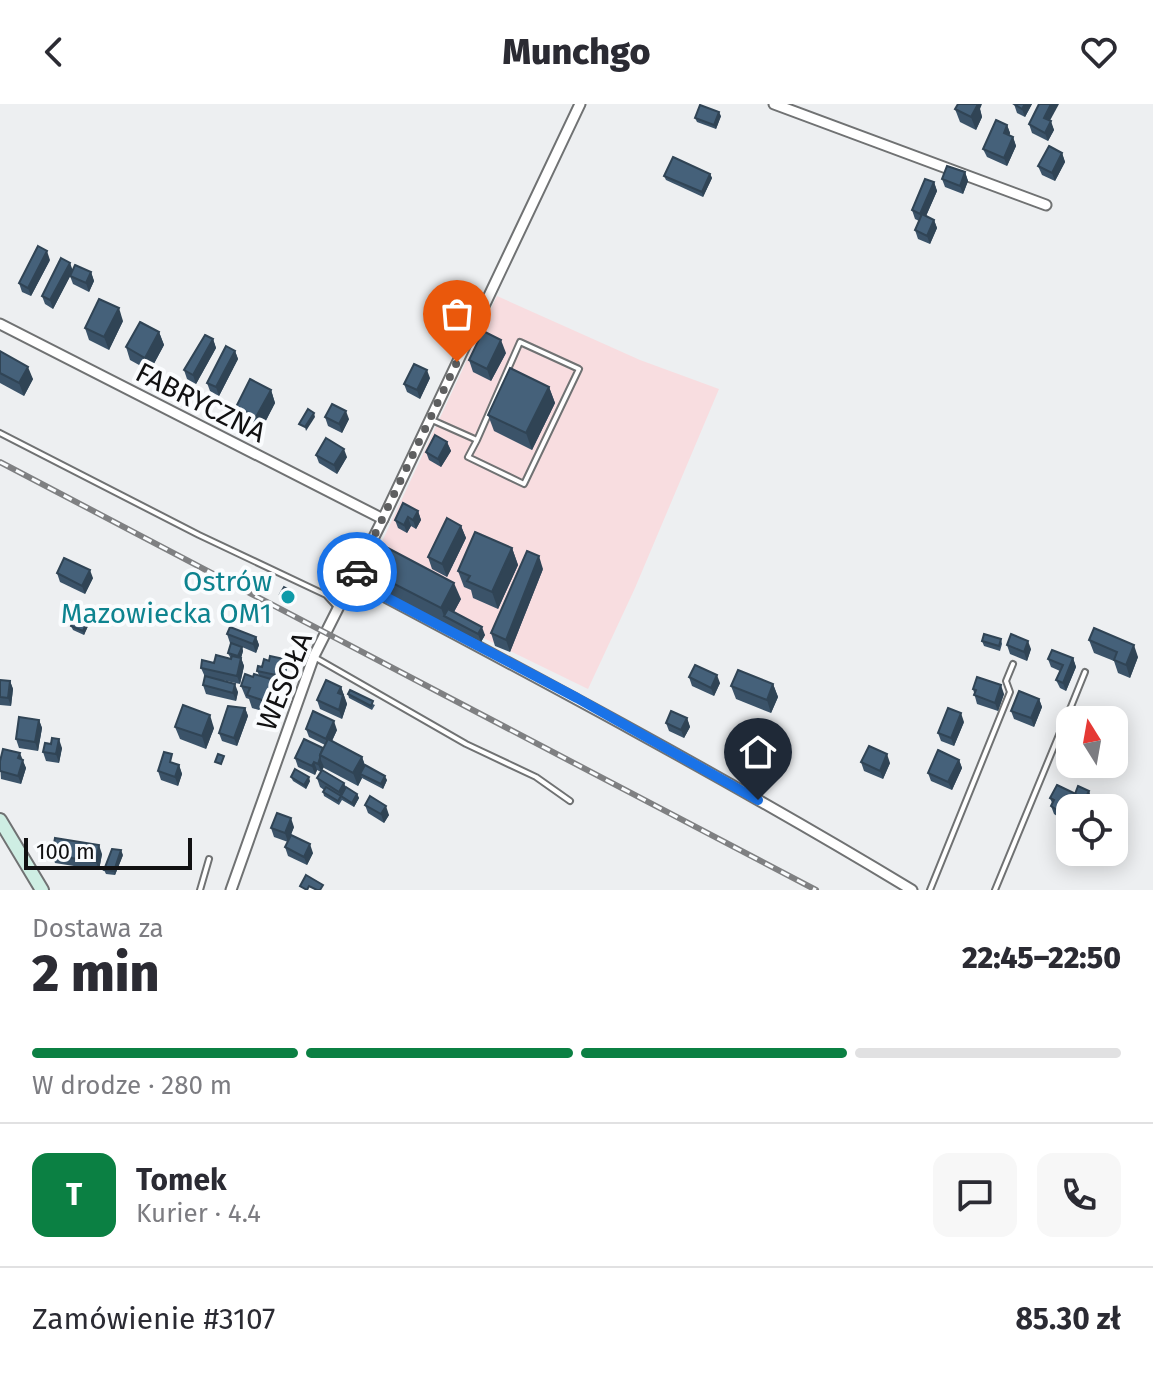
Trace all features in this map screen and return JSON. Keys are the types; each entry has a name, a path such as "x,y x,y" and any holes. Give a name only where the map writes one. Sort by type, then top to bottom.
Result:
{"main road":[{"path":"0,820 42,890"}],"street":[{"name":"WESOŁA","path":"231,890 314,656 383,519 580,104"},
{"path":"774,104 1046,205"},
{"name":"FABRYCZNA","path":"0,324 383,519"},
{"path":"353,580 577,698 912,890"}],"lane":[{"path":"520,342 579,369 524,484 468,457 477,440 520,342"},
{"path":"430,420 477,440"},
{"path":"0,433 173,523 326,595 338,609"},
{"path":"314,656 466,744 536,777 570,801"},
{"path":"930,890 1010,692 1006,681 1013,664"},
{"path":"1071,706 1085,672"},
{"path":"995,890 1056,742"},
{"path":"200,890 209,859"}],"shaded area":[{"path":"497,296 640,360 719,389 635,588 588,689 364,580"}],"building":[{"path":"958,104 978,104 971,117 955,109"},
{"path":"1039,104 1051,104 1044,118 1051,121 1045,133 1029,124"},
{"path":"700,105 719,112 714,125 695,118"},
{"path":"996,120 1007,125 1004,133 1013,137 1004,158 983,149"},
{"path":"1049,146 1062,153 1052,173 1038,166"},
{"path":"673,157 710,174 702,192 664,176"},
{"path":"947,166 965,172 960,186 942,179"},
{"path":"925,179 934,182 920,214 912,210"},
{"path":"922,214 934,220 927,236 915,230"},
{"path":"38,246 47,251 28,288 19,283"},
{"path":"61,258 70,263 50,300 42,296"},
{"path":"75,265 91,272 86,283 70,276"},
{"path":"99,299 119,308 104,337 85,328"},
{"path":"140,322 159,332 145,358 126,347"},
{"path":"483,331 501,340 487,369 469,360"},
{"path":"205,335 213,339 193,375 184,370"},
{"path":"226,346 235,351 216,387 207,383"},
{"path":"0,351 28,367 19,383 0,373"},
{"path":"414,364 427,370 417,390 404,384"},
{"path":"510,368 549,387 526,433 488,415"},
{"path":"250,379 271,390 256,417 236,407"},
{"path":"332,404 346,411 339,424 325,417"},
{"path":"308,409 314,413 305,427 299,424"},
{"path":"435,435 447,442 438,459 426,452"},
{"path":"326,438 344,449 334,465 316,455"},
{"path":"403,503 418,511 413,520 408,517 404,525 395,520"},
{"path":"447,518 461,526 442,564 428,557"},
{"path":"475,532 512,548 492,592 467,581 470,576 458,571"},
{"path":"384,546 454,583 441,608 371,572"},
{"path":"527,551 539,556 506,640 491,633"},
{"path":"64,558 90,570 82,586 57,573"},
{"path":"284,587 293,592 289,599 280,594"},
{"path":"79,608 91,613 83,631 71,626"},
{"path":"448,609 482,627 478,634 444,616"},
{"path":"230,627 256,637 253,644 227,634"},
{"path":"1094,628 1134,645 1126,665 1114,660 1117,652 1089,640"},
{"path":"984,634 1001,639 999,646 982,641"},
{"path":"1011,634 1028,641 1024,652 1007,645"},
{"path":"231,643 242,647 238,656 228,653"},
{"path":"1052,650 1073,658 1063,683 1056,680 1063,665 1048,659"},
{"path":"216,655 241,658 237,676 201,668 202,660 214,663"},
{"path":"270,656 284,659 281,676 257,671 264,659 269,661"},
{"path":"695,665 717,675 711,688 689,677"},
{"path":"738,670 773,684 767,700 731,686"},
{"path":"245,674 284,683 277,705 247,695 250,688 241,686"},
{"path":"205,676 235,684 233,693 203,685"},
{"path":"977,677 1001,685 995,703 974,695"},
{"path":"0,680 10,681 8,698 0,697"},
{"path":"326,680 341,687 338,693 343,695 339,710 317,700"},
{"path":"350,690 373,701 371,706 348,694"},
{"path":"1019,691 1039,699 1031,718 1011,711"},
{"path":"183,705 210,715 202,736 175,727"},
{"path":"228,706 245,708 234,738 219,733"},
{"path":"948,708 961,713 951,738 938,733"},
{"path":"313,711 334,721 326,739 306,729"},
{"path":"671,711 687,718 681,730 666,723"},
{"path":"19,717 39,720 35,742 16,739"},
{"path":"52,738 59,739 56,754 43,752 45,743 51,744"},
{"path":"304,739 323,748 318,764 314,762 312,766 295,758"},
{"path":"328,739 362,757 353,773 320,755"},
{"path":"731,741 750,749 744,762 726,754"},
{"path":"869,746 887,754 880,771 861,762"},
{"path":"3,749 20,753 18,758 23,760 18,776 0,771"},
{"path":"938,750 959,760 948,782 928,773"},
{"path":"164,752 172,754 170,762 179,765 175,777 158,771"},
{"path":"218,754 224,756 221,764 215,762"},
{"path":"365,765 385,776 381,784 360,774"},
{"path":"295,769 309,777 304,785 291,777"},
{"path":"322,770 344,783 339,792 317,778"},
{"path":"1057,785 1076,794 1056,794 1056,809 1051,806 1054,800 1050,798"},
{"path":"1078,786 1089,791 1088,794 1075,794"},
{"path":"326,787 341,796 338,801 323,792"},
{"path":"346,787 357,794 352,803 341,796"},
{"path":"370,796 386,806 381,814 365,805"},
{"path":"277,813 291,818 285,833 271,828"},
{"path":"291,835 310,844 304,857 285,847"},
{"path":"55,838 99,845 96,862 52,855"},
{"path":"112,849 121,850 114,871 104,870"},
{"path":"306,875 323,885 320,890 309,886 307,890 300,886"}],"railway":[{"path":"0,462 816,890"}],"way so far":[{"path":"357,572 457,362"}],"place":[{"name":"Ostrów Mazowiecka OM1","path":"288,597"}],"route":[{"path":"357,572 353,580 577,698 758,800"}]}
